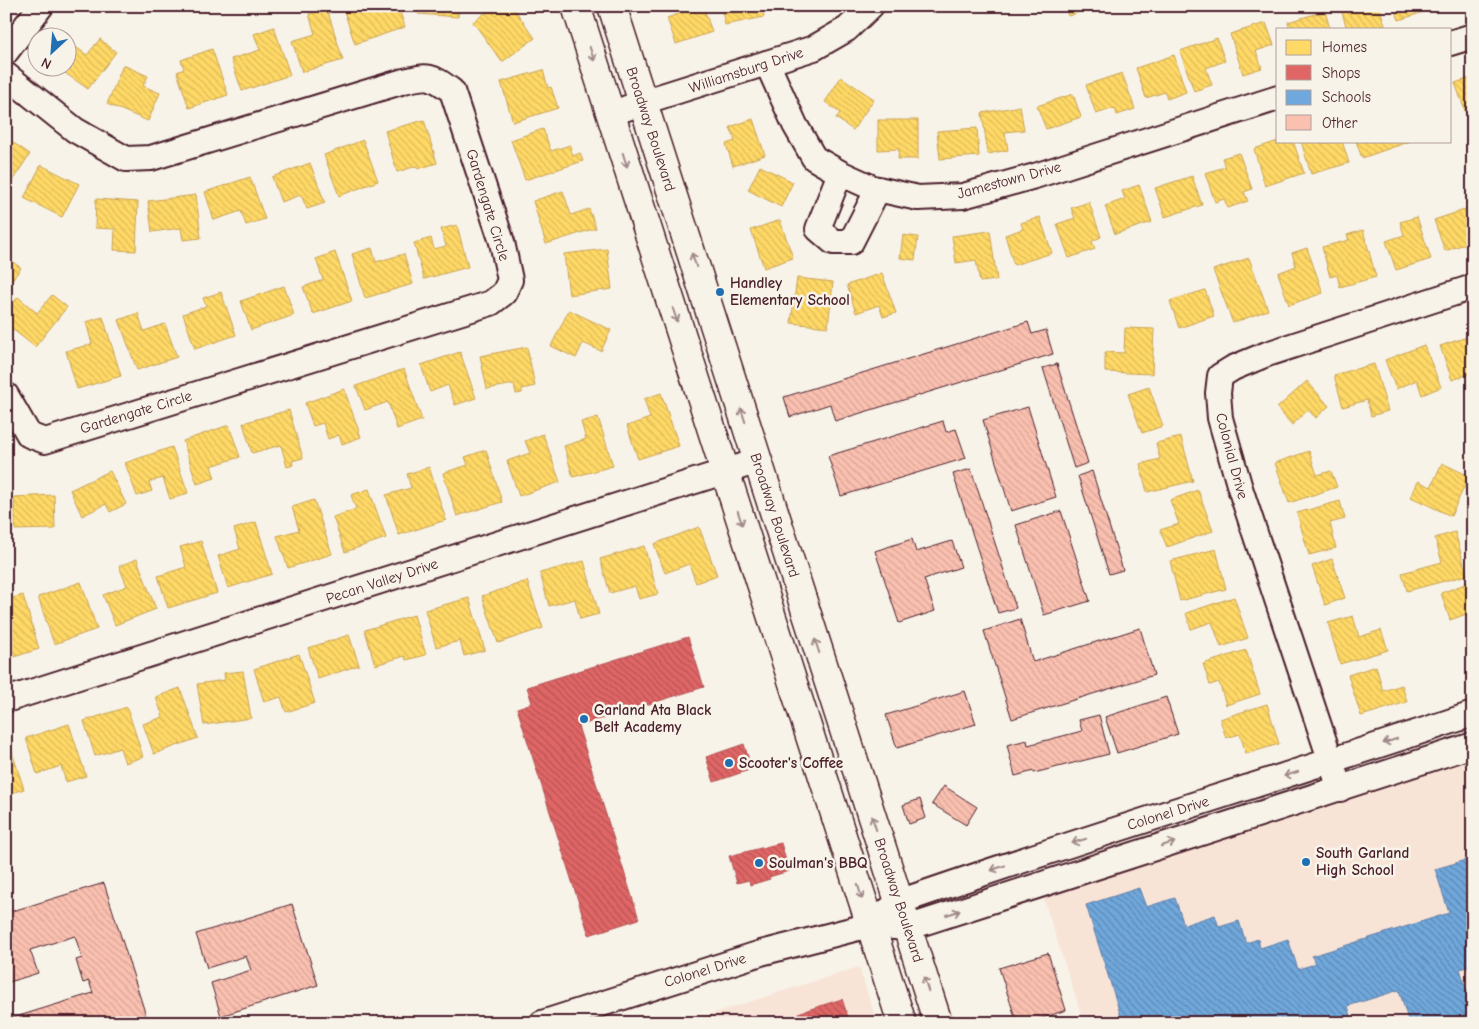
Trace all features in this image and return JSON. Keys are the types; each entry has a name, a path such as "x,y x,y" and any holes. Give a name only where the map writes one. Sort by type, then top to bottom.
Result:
{"main road":[{"path":"576,6 902,1023"},
{"name":"Broadway Boulevard","path":"612,6 938,1023"},
{"path":"799,702 832,693"}],"street":[{"path":"6,52 41,6"},
{"name":"Williamsburg Drive","path":"610,114 642,102 814,48 846,29 871,6"},
{"path":"1452,42 1473,36"},
{"name":"Jamestown Drive","path":"767,63 795,125 814,158 840,173 878,189 918,198 963,196 1035,176 1276,99"},
{"name":"Gardengate Circle","path":"6,75 75,130 126,159 150,158 423,76 438,80 452,91 502,242 510,280 504,293 491,303 45,441 29,435 6,395"},
{"path":"840,173 818,229 833,242 851,242 878,189"},
{"name":"Colonial Drive","path":"1340,789 1240,488 1220,418 1218,393 1220,376 1233,368 1266,354 1473,287"},
{"name":"Pecan Valley Drive","path":"6,700 758,461"},
{"name":"Colonel Drive","path":"870,924 899,902 1044,852 1473,714"},
{"name":"Colonel Drive","path":"542,1023 762,952 870,924 907,928 1473,745"}],"shaded area":[{"name":"South Garland High School","path":"1473,754 1473,1023 1084,1023 1042,894"},
{"path":"859,967 877,1023 683,1023"}],"building: Homes":[{"path":"358,6 398,6 405,27 355,44 344,11"},
{"path":"419,6 459,6 458,17 418,14"},
{"path":"494,6 512,6 535,38 502,62 473,22"},
{"path":"686,6 703,6 712,32 676,44 667,18 687,11"},
{"path":"721,6 761,6 764,17 725,25"},
{"path":"793,6 814,6 814,7 796,13"},
{"path":"1065,6 1098,6 1068,16"},
{"path":"1340,6 1379,6 1386,28 1347,28"},
{"path":"1394,6 1436,6 1436,8 1399,20"},
{"path":"327,9 343,60 302,72 292,41 315,34 309,14"},
{"path":"1325,11 1330,28 1290,28 1288,22"},
{"path":"1266,23 1274,45 1256,51 1262,68 1243,74 1230,34"},
{"path":"274,27 290,75 242,91 231,59 260,50 254,34"},
{"path":"1217,38 1225,61 1206,68 1212,85 1194,91 1180,51"},
{"path":"100,39 116,52 88,89 72,78 78,78 78,49 87,55"},
{"path":"212,49 228,95 189,108 177,72 184,69 181,60"},
{"path":"1174,55 1186,92 1167,99 1165,92 1146,98 1136,68"},
{"path":"123,65 148,76 143,86 160,93 148,121 107,104"},
{"path":"543,70 548,88 551,87 558,108 513,122 501,82"},
{"path":"1122,73 1135,109 1117,115 1115,108 1096,114 1086,85"},
{"path":"841,77 874,99 853,130 836,118 840,113 825,102"},
{"path":"1473,77 1473,118 1468,119 1455,83"},
{"path":"1073,94 1081,117 1046,129 1037,106"},
{"path":"1020,106 1024,130 1005,132 1008,150 988,154 982,113"},
{"path":"753,119 765,155 733,166 726,144 735,141 730,127"},
{"path":"424,120 437,163 418,169 417,166 397,172 385,131"},
{"path":"878,120 918,120 918,159 898,159 899,149 878,150"},
{"path":"977,128 979,156 940,159 937,131"},
{"path":"543,129 551,151 570,145 573,156 580,153 583,161 525,180 511,140"},
{"path":"6,138 30,154 10,184 6,182"},
{"path":"363,140 378,181 339,196 324,155"},
{"path":"1276,142 1293,142 1304,173 1265,186 1254,149"},
{"path":"1301,142 1321,142 1322,144 1342,142 1349,163 1311,174"},
{"path":"1356,142 1408,142 1362,158"},
{"path":"1239,153 1252,189 1244,192 1248,201 1228,208 1224,199 1215,202 1205,173 1225,167 1222,158"},
{"path":"310,163 325,203 307,209 301,195 281,202 272,177"},
{"path":"41,165 79,184 62,217 24,198"},
{"path":"760,166 793,182 781,207 748,190"},
{"path":"1192,176 1202,205 1165,217 1155,188"},
{"path":"250,177 265,219 246,225 241,211 214,220 205,192"},
{"path":"1139,185 1152,222 1115,234 1105,206 1125,199 1122,191"},
{"path":"563,191 571,215 589,209 596,228 546,244 533,201"},
{"path":"196,195 201,238 183,240 181,228 152,232 148,201"},
{"path":"96,199 138,202 136,251 114,250 115,229 95,228"},
{"path":"1089,202 1101,237 1092,241 1095,249 1069,258 1057,224 1075,218 1071,208"},
{"path":"1473,207 1473,241 1445,251 1434,220"},
{"path":"1040,217 1052,253 1014,265 1005,235 1023,229 1021,223"},
{"path":"1417,217 1431,259 1396,270 1386,241 1404,235 1400,222"},
{"path":"780,220 793,258 764,268 751,230"},
{"path":"457,225 468,267 424,279 414,243 431,238 434,249 446,246 441,229"},
{"path":"1363,230 1376,277 1340,287 1337,275 1330,277 1322,247 1349,240 1347,235"},
{"path":"990,231 997,280 980,282 976,260 956,263 952,236"},
{"path":"903,235 918,237 915,260 900,258"},
{"path":"372,248 376,262 404,254 413,284 365,298 352,254"},
{"path":"1307,248 1323,293 1289,305 1278,273 1296,266 1292,253"},
{"path":"607,249 612,289 569,295 564,254"},
{"path":"335,252 352,301 313,314 303,287 323,280 316,259"},
{"path":"6,257 21,268 6,288"},
{"path":"1249,258 1268,310 1233,323 1213,270"},
{"path":"882,273 896,313 883,317 879,305 856,313 847,285"},
{"path":"797,278 833,282 828,327 791,323"},
{"path":"284,286 294,315 251,330 241,301"},
{"path":"1205,290 1214,316 1179,328 1170,301"},
{"path":"221,292 236,335 195,349 183,314 206,306 203,298"},
{"path":"52,295 67,307 35,347 6,324 6,311 18,297 37,313"},
{"path":"569,310 611,330 601,351 583,343 576,358 551,346"},
{"path":"138,313 144,331 165,324 177,357 137,370 119,320"},
{"path":"103,317 121,376 77,389 66,351 92,344 86,322"},
{"path":"1125,328 1154,329 1152,374 1105,372 1105,352 1124,353"},
{"path":"1473,335 1473,373 1452,380 1440,346"},
{"path":"1424,345 1441,387 1422,395 1417,380 1396,389 1385,360"},
{"path":"527,347 535,386 522,389 522,393 516,394 514,384 487,389 480,356"},
{"path":"460,352 476,398 455,405 448,385 430,392 421,365"},
{"path":"1374,364 1388,411 1371,416 1367,400 1343,407 1334,375"},
{"path":"404,369 422,420 397,429 388,402 365,410 356,386"},
{"path":"1307,381 1329,406 1316,418 1308,410 1292,425 1277,408"},
{"path":"1149,387 1163,426 1142,433 1128,394"},
{"path":"344,389 361,437 342,444 339,435 328,439 323,423 313,426 305,403"},
{"path":"661,393 679,446 638,459 627,426 650,418 644,399"},
{"path":"289,410 303,458 292,461 293,465 287,467 281,445 252,453 243,423"},
{"path":"598,417 613,466 573,477 564,446 586,439 581,422"},
{"path":"229,425 240,457 211,466 215,478 197,484 183,441"},
{"path":"543,434 560,482 519,496 507,461 530,453 525,441"},
{"path":"1181,437 1193,481 1147,492 1140,464 1160,459 1156,443"},
{"path":"172,447 188,493 170,499 163,478 149,482 152,491 137,496 125,463"},
{"path":"486,450 502,502 457,516 443,473 468,465 465,457"},
{"path":"1309,451 1317,475 1331,471 1337,487 1289,503 1275,463"},
{"path":"1442,463 1469,476 1451,516 1411,497 1418,481 1431,487"},
{"path":"429,467 446,520 399,535 386,495 411,488 407,474"},
{"path":"110,471 126,504 110,512 106,504 82,516 70,490"},
{"path":"369,489 386,538 345,552 333,517 356,509 351,495"},
{"path":"1198,490 1213,531 1167,547 1160,530 1179,524 1170,500"},
{"path":"54,495 55,529 15,530 14,497"},
{"path":"314,500 332,554 288,568 277,536 299,530 292,507"},
{"path":"1340,501 1345,519 1330,523 1336,548 1309,555 1297,513"},
{"path":"256,522 272,574 228,588 218,556 240,549 234,529"},
{"path":"699,527 717,575 696,583 689,564 665,573 654,544"},
{"path":"1455,532 1467,575 1407,591 1402,573 1442,562 1435,538"},
{"path":"201,541 217,593 168,608 158,576 186,567 180,547"},
{"path":"644,546 658,594 639,599 635,586 610,593 600,559"},
{"path":"1216,549 1226,589 1180,601 1170,561"},
{"path":"137,559 156,609 115,625 103,595 127,586 119,566"},
{"path":"1332,559 1345,598 1325,605 1312,566"},
{"path":"584,561 599,614 580,619 575,599 549,606 540,573"},
{"path":"527,581 543,628 498,643 482,596"},
{"path":"1473,581 1473,623 1469,613 1450,620 1441,593"},
{"path":"81,582 97,629 54,644 38,597"},
{"path":"23,595 39,649 14,657 10,642 6,643 6,600"},
{"path":"1234,597 1248,638 1221,647 1212,622 1191,629 1186,613"},
{"path":"469,598 485,650 464,656 460,641 436,647 425,610"},
{"path":"414,615 426,655 406,660 405,656 375,665 365,630"},
{"path":"1353,616 1359,637 1381,630 1388,650 1340,664 1328,623"},
{"path":"349,635 359,665 318,679 308,648"},
{"path":"1246,650 1260,694 1226,705 1219,682 1210,685 1203,664"},
{"path":"299,654 315,703 286,712 281,697 264,702 254,669"},
{"path":"1376,666 1383,691 1402,685 1407,702 1361,716 1348,675"},
{"path":"243,671 251,718 204,725 197,684 225,680 224,673"},
{"path":"180,688 198,738 154,754 143,724 163,717 156,697"},
{"path":"1267,704 1279,744 1246,754 1240,734 1226,738 1220,719"},
{"path":"127,707 143,757 125,763 120,748 95,756 84,721"},
{"path":"69,724 86,776 66,782 61,766 37,774 26,738"},
{"path":"10,746 24,789 6,795 6,747"}],"building: Shops":[{"path":"688,637 704,687 578,726 639,919 589,935 517,708 532,703 527,687"},
{"name":"Scooter's Coffee","path":"744,744 752,769 714,782 706,757"},
{"name":"Soulman's BBQ","path":"781,843 789,871 750,885 749,880 737,883 729,856"},
{"path":"842,999 850,1023 801,1023 798,1013"}],"building: Schools":[{"name":"South Garland High School","path":"1473,858 1473,965 1460,969 1473,1009 1473,1023 1409,1023 1399,990 1348,1006 1353,1023 1123,1023 1086,905 1139,888 1146,907 1175,898 1184,925 1215,915 1219,927 1239,921 1246,943 1258,939 1260,948 1288,939 1298,969 1315,964 1312,956 1449,913 1435,869"}],"building: Other":[{"path":"1028,322 1032,334 1046,330 1053,354 835,421 830,404 790,417 784,397"},
{"path":"1057,364 1088,463 1074,468 1043,368"},
{"path":"1028,407 1056,497 1011,511 983,420"},
{"path":"943,421 946,432 956,429 966,458 841,496 828,456"},
{"path":"971,469 1016,608 998,613 953,474"},
{"path":"1092,471 1123,570 1109,574 1078,476"},
{"path":"1061,511 1090,601 1044,615 1016,525"},
{"path":"912,539 916,552 952,541 961,567 924,579 935,611 899,623 875,551"},
{"path":"1020,619 1033,662 1140,628 1154,675 1012,719 984,631"},
{"path":"965,691 976,724 897,748 886,715"},
{"path":"1166,697 1178,734 1117,753 1105,717"},
{"path":"1099,715 1109,754 1015,776 1007,745 1027,740 1028,745 1082,731 1079,720"},
{"path":"944,786 977,807 966,825 932,804"},
{"path":"920,799 926,818 909,824 903,805"},
{"path":"104,883 148,1022 6,1023 6,1020 93,993 89,981 83,983 76,960 82,958 75,936 30,950 38,973 6,983 6,913"},
{"path":"292,904 318,985 221,1016 211,983 251,970 246,956 207,968 196,934"},
{"path":"1048,953 1066,1010 1028,1023 1017,1023 999,968"}],"place":[{"name":"Handley Elementary School","path":"720,292"},
{"name":"Garland Ata Black Belt Academy","path":"584,719"},
{"name":"Scooter's Coffee","path":"729,763"},
{"name":"South Garland High School","path":"1306,862"},
{"name":"Soulman's BBQ","path":"759,863"}]}
